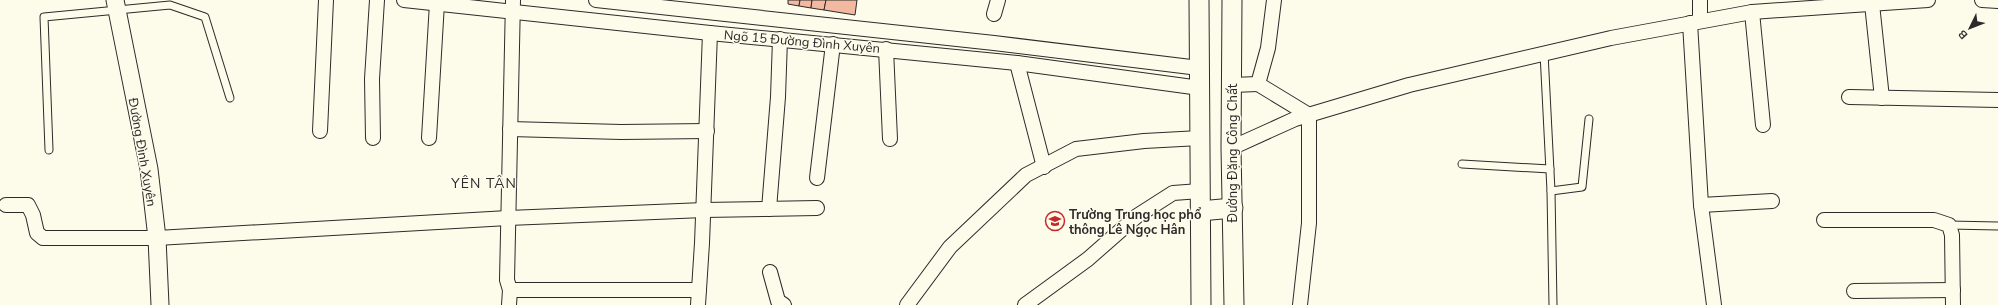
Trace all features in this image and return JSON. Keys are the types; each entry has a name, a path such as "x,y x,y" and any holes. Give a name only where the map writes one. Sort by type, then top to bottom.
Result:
{"main road":[{"path":"1199,0 1201,305"},
{"name":"Đường Đặng Công Chất","path":"1232,0 1231,148 1234,305"},
{"path":"1200,211 1232,208"}],"street":[{"path":"320,131 326,0"},
{"path":"373,138 372,79 377,0"},
{"name":"Ngõ 15 Đường Đình Xuyên","path":"404,0 512,6 710,33 1017,63 1200,88"},
{"name":"Ngõ 15 Đường Đình Xuyên","path":"596,0 856,28 1199,68"},
{"path":"994,14 998,0"},
{"path":"1258,84 1268,48 1274,0"},
{"path":"1700,0 1695,22 1701,205 1714,305"},
{"path":"1231,148 1296,119 1408,85 1611,38 1752,12 1928,0"},
{"path":"1982,0 1998,0"},
{"path":"429,138 437,3"},
{"path":"1872,4 1882,98"},
{"name":"Đường Đình Xuyên","path":"116,5 148,169 157,238 160,305"},
{"path":"509,305 510,290 506,280 512,6"},
{"path":"1752,12 1763,124"},
{"path":"853,46 856,28"},
{"path":"698,305 704,210 710,33"},
{"path":"769,208 778,97 780,39"},
{"path":"817,178 833,44"},
{"path":"886,49 890,139"},
{"path":"1017,63 1044,167"},
{"path":"1232,85 1258,84 1309,115"},
{"path":"1849,97 1998,100"},
{"path":"1300,305 1309,223 1309,115"},
{"path":"510,129 621,132 707,132"},
{"path":"907,305 950,247 1026,175 1044,167 1076,149 1144,141 1200,138"},
{"path":"1025,305 1088,260 1137,216 1174,193 1200,191"},
{"path":"1701,205 1772,201"},
{"path":"6,205 28,205 33,215 37,233 43,238 157,238 508,218 704,210 817,208"},
{"path":"1824,220 1934,220 1949,224 1952,235 1954,290 1953,305"},
{"path":"770,272 778,301 784,305"},
{"path":"510,290 699,290"},
{"path":"1854,291 1954,290"}],"lane":[{"path":"49,150 44,17 116,5 170,5 205,17 230,98"},
{"path":"1544,53 1551,191 1552,305"},
{"path":"1551,191 1582,187 1589,119"},
{"path":"1462,164 1550,169"},
{"path":"1949,224 1998,226"}],"building":[{"path":"788,0 800,0 799,6 788,4"},
{"path":"800,0 812,0 811,8 799,6"},
{"path":"812,0 826,0 824,10 811,8"},
{"path":"826,0 857,0 855,15 824,10"}],"place":[{"name":"Trường Trung học phổ thông Lê Ngọc Hân","path":"1055,221"}],"district":[{"name":"YÊN TÂN","path":"484,183"}]}
